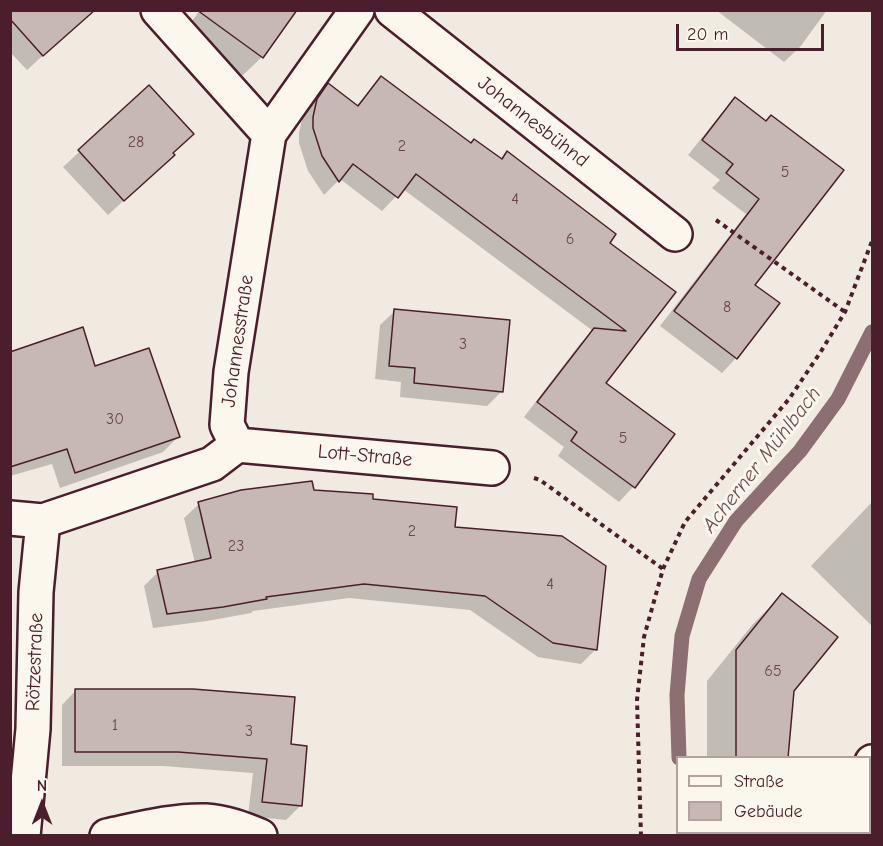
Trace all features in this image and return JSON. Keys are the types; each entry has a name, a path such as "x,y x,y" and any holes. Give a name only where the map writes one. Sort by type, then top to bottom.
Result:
{"street":[{"path":"158,10 269,134"},
{"name":"Johannesstraße","path":"237,445 226,425 231,372 269,134 357,10"},
{"name":"Johannesbühnd","path":"392,10 675,234"},
{"path":"10,518 43,521 212,464 237,445"},
{"name":"Lott-Straße","path":"237,445 492,468"},
{"name":"Rötzestraße","path":"23,836 33,729 36,592 43,521"},
{"path":"107,836 179,822 207,821 235,826 260,836"}],"path":[{"path":"675,234 714,218 845,312"},
{"path":"641,836 637,700 644,637 663,570 685,522 789,399 845,312 873,241"},
{"path":"492,468 540,480 663,570"}],"building":[{"path":"10,10 95,10 43,56 10,19"},
{"path":"197,10 297,10 263,58"},
{"path":"381,76 471,143 474,139 502,159 507,151 616,234 610,243 676,292 606,383 675,434 635,488 571,441 577,432 537,402 594,328 626,331 416,174 398,198 353,164 339,182 322,156 313,128 313,117 317,99 328,83 358,106"},
{"path":"149,85 194,134 173,153 175,155 124,201 78,150"},
{"path":"735,97 766,121 771,115 844,170 755,285 780,303 737,359 674,311 759,199 726,173 733,164 702,140"},
{"path":"394,309 510,320 503,392 414,383 415,368 389,366"},
{"path":"83,327 95,366 149,348 180,437 75,473 67,449 10,467 10,352"},
{"path":"312,481 314,490 373,494 373,499 457,507 455,527 562,536 606,566 597,650 553,643 485,596 364,584 266,597 267,599 223,607 167,614 157,570 211,558 198,502 241,490"},
{"path":"782,593 838,637 794,691 788,756 736,756 736,650"},
{"path":"75,689 193,689 295,697 291,744 307,746 302,806 262,802 267,759 178,752 75,752"}],"waterway":[{"name":"Acherner Mühlbach","path":"679,756 677,695 682,636 699,579 736,521 800,451 838,399 872,332"}]}
